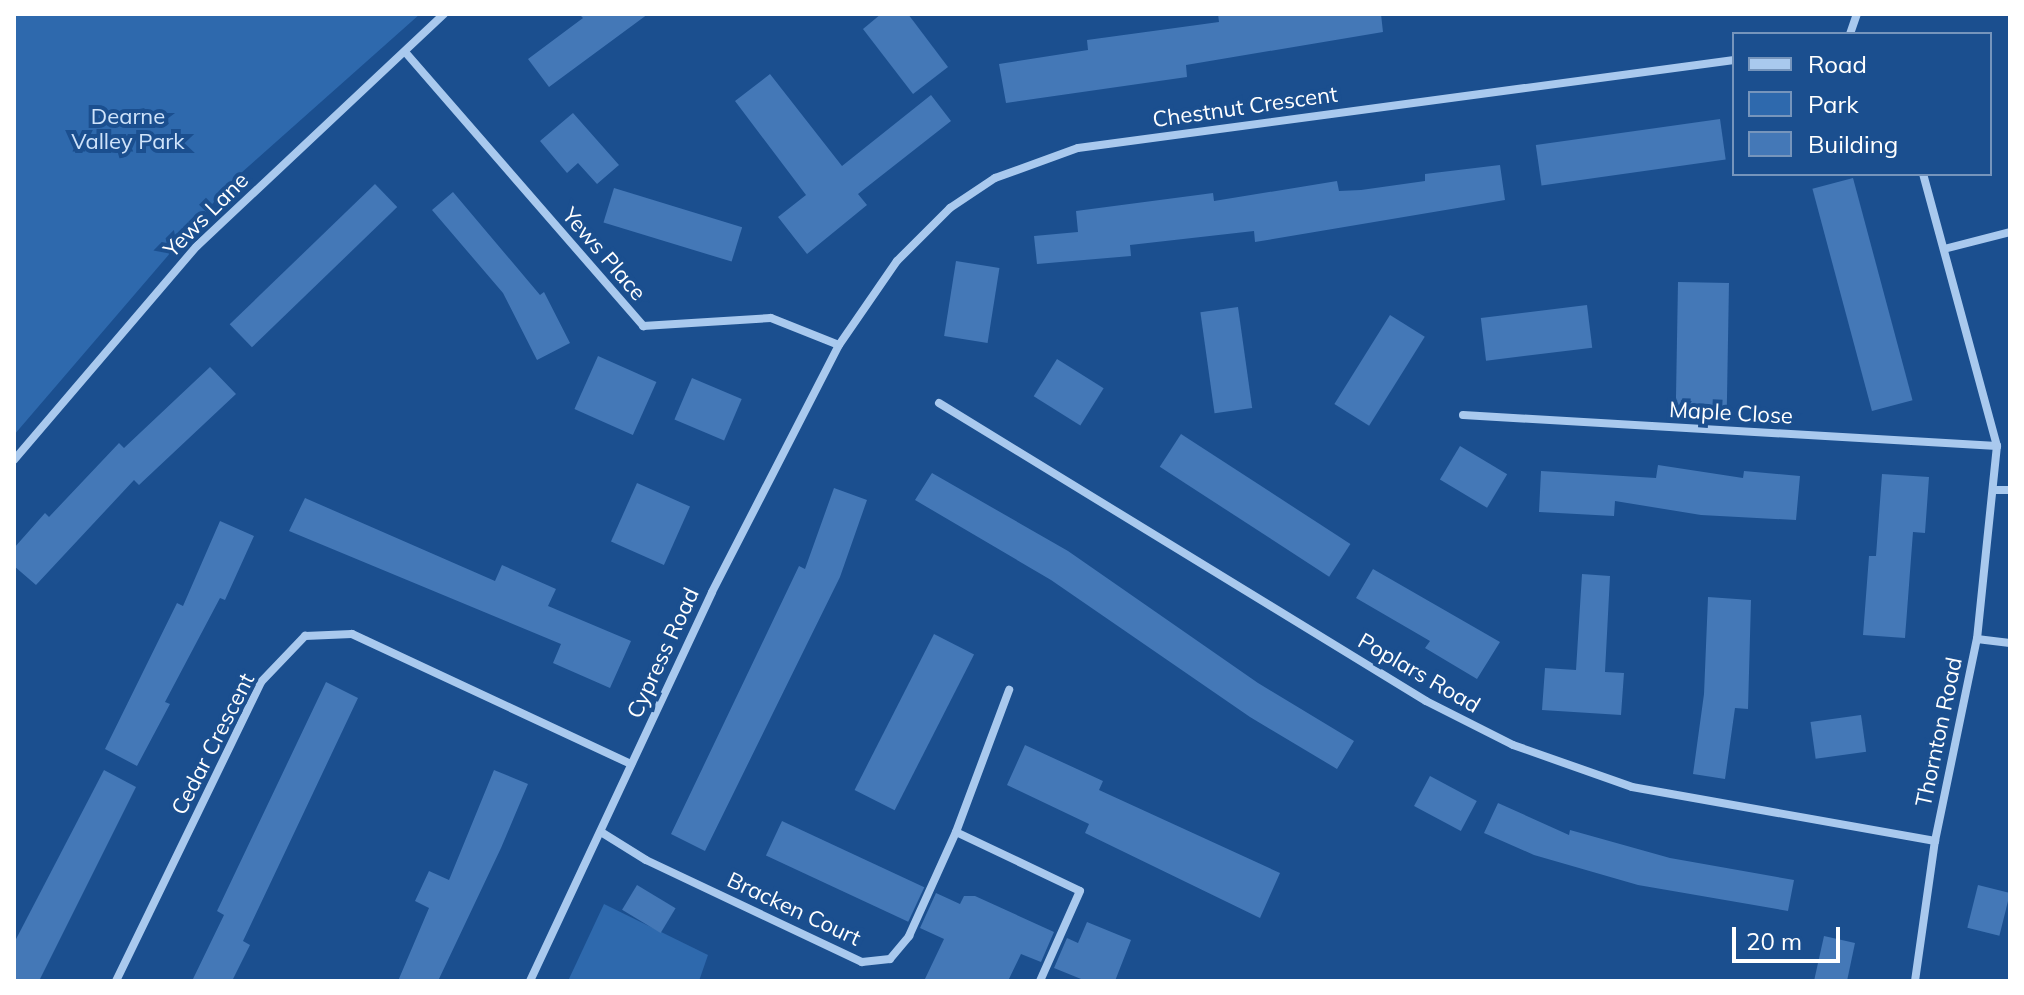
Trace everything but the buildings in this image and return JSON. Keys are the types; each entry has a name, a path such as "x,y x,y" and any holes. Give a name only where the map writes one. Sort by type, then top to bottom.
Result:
{"street":[{"name":"Yews Lane","path":"14,460 197,246 406,53 444,14"},
{"name":"Yews Place","path":"406,53 643,326 771,318 839,345"},
{"name":"Chestnut Crescent","path":"839,345 897,261 950,208 995,178 1053,154 1732,60"},
{"name":"Thornton Road","path":"1915,981 1935,841 1977,639 1995,490 1997,446 1924,176"},
{"path":"1944,249 2010,232"},
{"name":"Cypress Road","path":"530,981 631,764 839,345"},
{"name":"Poplars Road","path":"939,403 1426,701 1513,745 1632,787 1935,841"},
{"name":"Maple Close","path":"1463,415 1997,446"},
{"path":"1995,490 2010,490"},
{"name":"Cedar Crescent","path":"116,981 261,682 305,636 352,634 631,764"},
{"path":"1977,639 2010,643"},
{"name":"Bracken Court","path":"601,832 646,860 862,962 890,959 909,936 956,832 1009,690"},
{"path":"956,832 1080,891 1040,981"}],"green space":[{"name":"Dearne Valley Park","path":"14,14 420,14 232,181 14,435"},
{"path":"604,904 708,955 699,981 568,981"}]}
